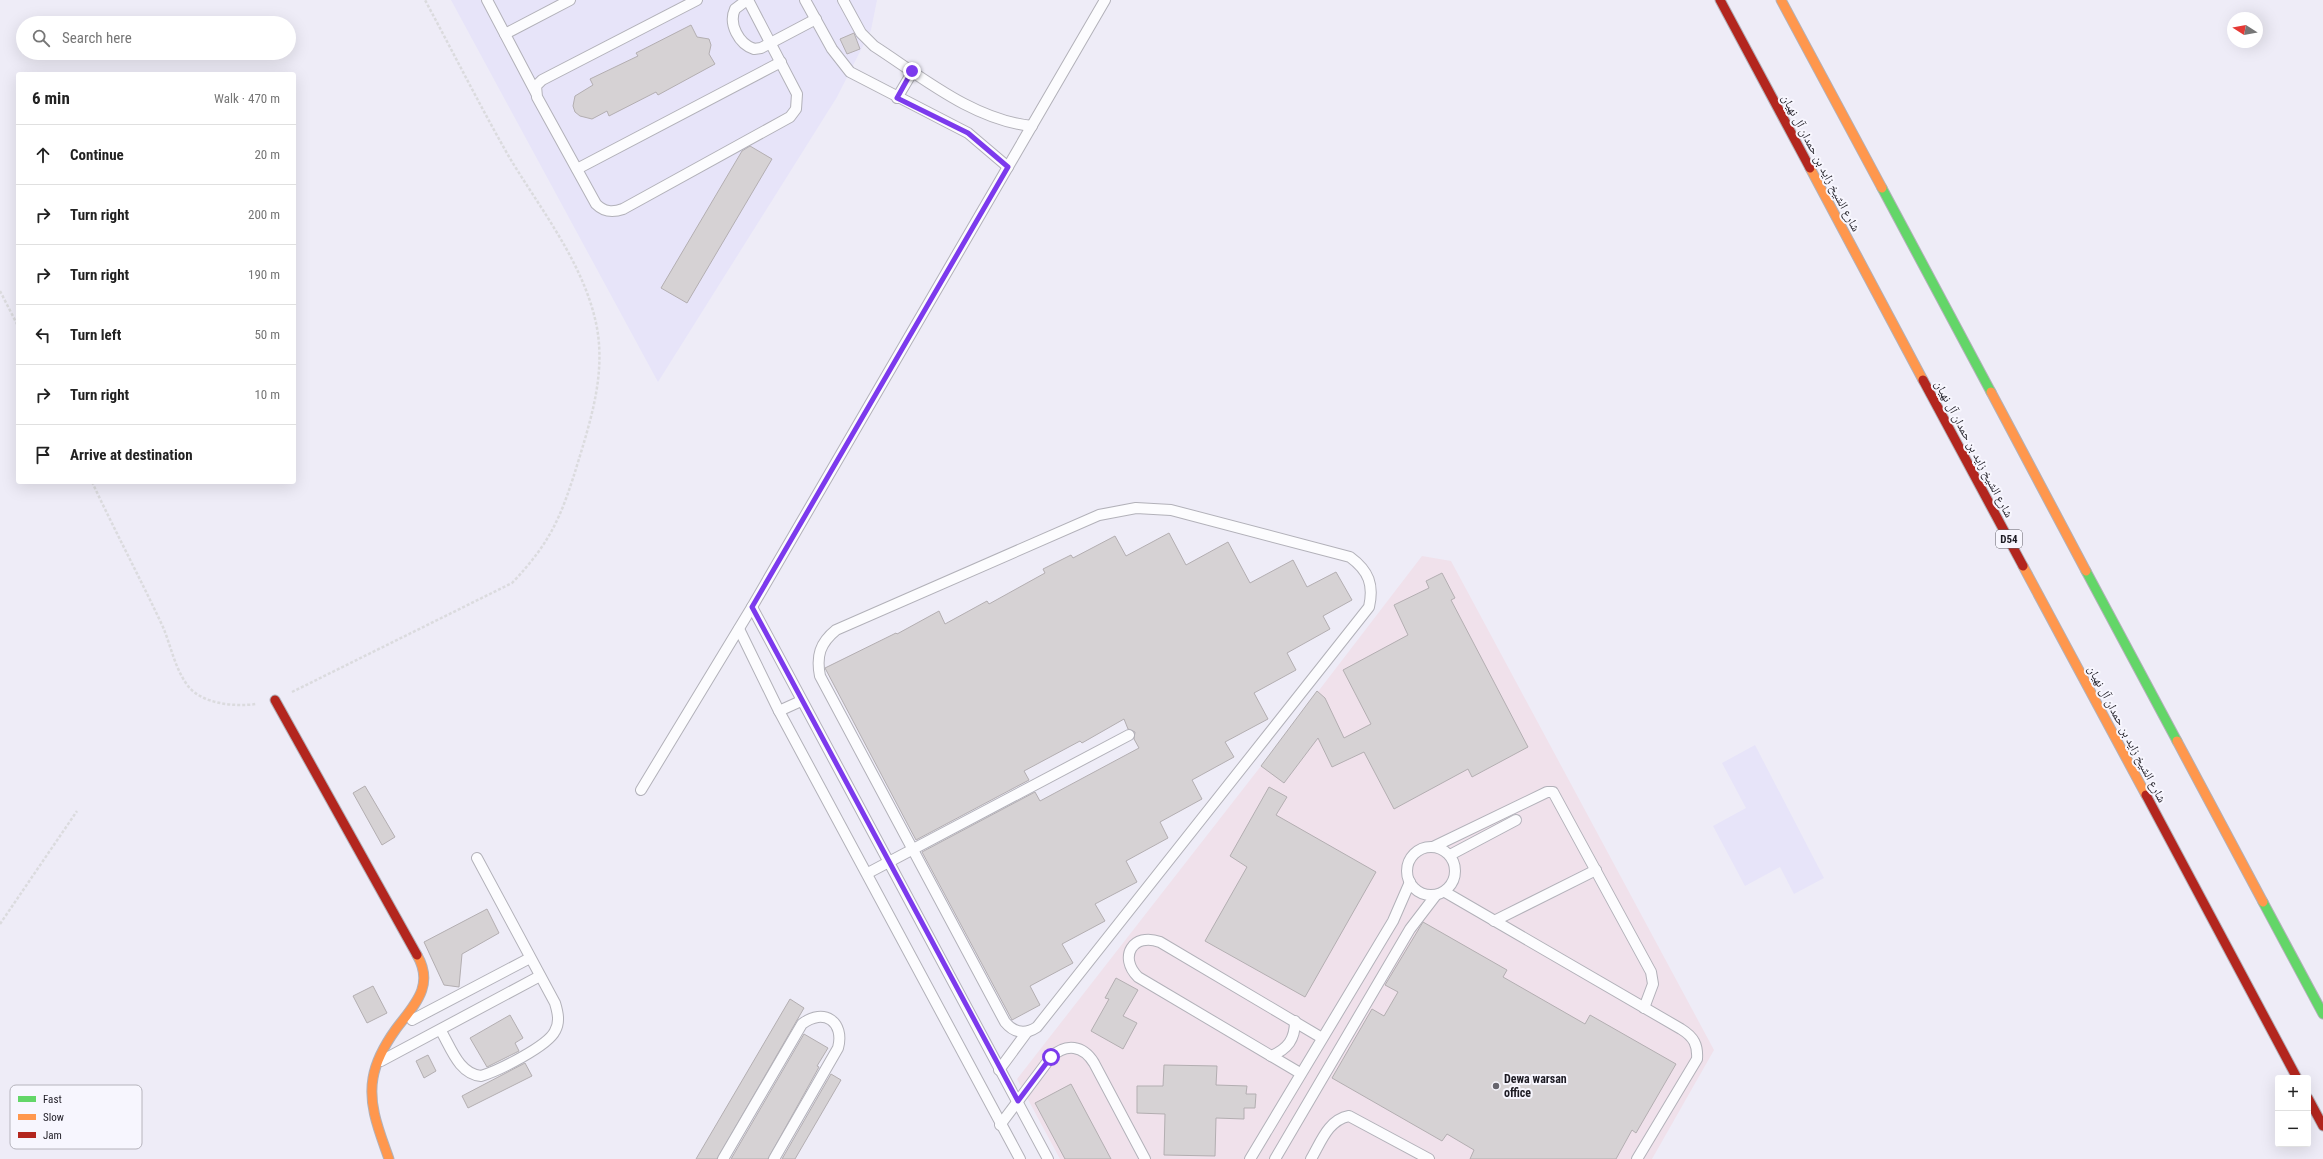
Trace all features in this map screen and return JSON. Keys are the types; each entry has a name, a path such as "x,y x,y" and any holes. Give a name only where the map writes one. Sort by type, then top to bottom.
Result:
{"main road":[{"name":"شارع الشيخ زايد بن حمدان آل نهيان","path":"1720,0 2295,1075"},
{"path":"1781,0 2323,1014"},
{"path":"275,700 422,964 423,979 421,994 414,1008 386,1044 377,1063 372,1084 372,1106 389,1159"},
{"path":"2311,1104 2323,1126"}],"lane":[{"path":"487,0 577,169 600,207 610,212 623,209 794,113 798,104 797,94 781,62 771,43 747,0 738,5 733,13 735,30 748,46 754,49 771,43 816,19"},
{"path":"505,34 570,0"},
{"path":"536,93 536,86 542,80 697,0"},
{"path":"805,0 832,49 850,72 897,98 968,133 1008,167"},
{"path":"843,0 866,39 912,71 985,113 1017,124 1032,126"},
{"path":"642,790 752,607 1105,0"},
{"path":"577,169 781,62"},
{"path":"897,98 912,71"},
{"path":"1153,508 1171,510 1350,557 1362,566 1370,578 1372,593 1369,607 1361,619 1037,1027 1027,1032 1018,1032 1011,1029 1005,1022 912,849 820,676 818,663 819,650 826,638 836,630 1099,515 1118,510 1153,508"},
{"path":"752,607 801,701 1048,1159"},
{"path":"739,629 780,711 868,873 1000,1125 1020,1159"},
{"path":"780,711 801,701"},
{"path":"868,873 1129,735"},
{"path":"1637,1159 1697,1060 1695,1041 1690,1034 1644,1008 1494,921 1440,893 1421,893 1410,882 1408,875 1410,861 1419,850 1433,847 1550,791 1556,795 1651,972 1653,984 1644,1008"},
{"path":"1450,856 1516,820"},
{"path":"1275,1159 1410,929 1440,893 1454,879 1454,862 1450,856 1442,850 1433,847"},
{"path":"441,1031 465,1071 472,1075 481,1076 542,1044 556,1031 558,1012 477,858"},
{"path":"1494,921 1596,870"},
{"path":"1250,1159 1300,1073 1393,921 1410,882"},
{"path":"1300,1073 1138,977 1131,971 1128,962 1129,953 1134,945 1142,940 1152,939 1160,942 1322,1038"},
{"path":"398,1027 530,958"},
{"path":"377,1063 441,1031 540,976"},
{"path":"723,1159 802,1024 811,1018 821,1016 831,1019 838,1027 841,1038 838,1048 774,1159"},
{"path":"1271,1056 1287,1047 1292,1040 1295,1021"},
{"path":"999,1070 1027,1032"},
{"path":"1000,1125 1051,1057 1059,1050 1069,1047 1079,1048 1088,1054 1094,1063 1145,1159"},
{"path":"1310,1159 1331,1125 1339,1118 1349,1116 1429,1159"}],"path":[{"path":"93,484 150,600 188,687 202,698 219,702 254,705 275,700 512,583 533,561 550,537 563,510 594,410 600,369 597,328 585,289 564,245 508,154 425,0"},
{"path":"0,291 16,322"},
{"path":"0,924 78,811"}],"shaded area":[{"path":"451,0 877,0 871,30 837,97 658,382"},
{"path":"1422,556 1451,561 1714,1050 1652,1159 1060,1159 1017,1079 1261,766"},
{"path":"1755,745 1824,878 1794,894 1780,867 1745,886 1713,826 1746,808 1722,763"}],"building":[{"path":"691,25 697,37 709,39 711,45 709,54 715,64 658,95 656,92 609,116 607,111 592,119 580,116 575,112 573,106 575,96 593,85 590,79 638,56 636,53"},
{"path":"854,33 860,49 847,54 840,39"},
{"path":"750,146 772,159 687,303 661,288 742,151"},
{"path":"1169,533 1186,565 1228,542 1250,583 1293,560 1307,587 1336,572 1352,600 1323,616 1330,629 1287,653 1296,670 1254,693 1268,719 1225,742 1234,757 1192,780 1202,799 1160,822 1168,838 1126,861 1137,882 1095,904 1105,921 1062,944 1073,963 1030,986 1040,1005 1012,1020 922,852 1035,792 1040,801 1139,748 1134,739 1135,732 1128,729 1124,719 1082,743 1080,741 1024,771 1029,780 916,840 825,668 896,633 897,634 939,611 945,624 987,601 989,604 1045,573 1043,569 1071,555 1073,558 1115,536 1126,556"},
{"path":"1442,573 1455,598 1451,600 1528,747 1472,777 1468,769 1394,809 1364,752 1332,767 1318,738 1284,783 1261,766 1317,691 1325,698 1344,738 1371,724 1343,670 1408,635 1394,605 1429,588 1426,581"},
{"path":"365,786 395,837 382,845 353,793"},
{"path":"1269,787 1287,797 1276,815 1376,872 1305,997 1205,941 1247,867 1230,856"},
{"path":"487,909 499,933 462,954 459,987 444,985 424,942"},
{"path":"1423,922 1507,970 1503,977 1585,1024 1590,1015 1676,1064 1636,1133 1632,1130 1616,1159 1470,1159 1474,1150 1447,1134 1442,1141 1332,1078 1372,1009 1384,1016 1398,992 1385,985"},
{"path":"1116,978 1138,990 1123,1016 1137,1023 1123,1049 1091,1031 1109,999 1105,998"},
{"path":"373,986 387,1013 367,1023 353,996"},
{"path":"790,999 804,1008 717,1159 696,1159"},
{"path":"510,1015 523,1038 515,1043 519,1051 487,1067 470,1038"},
{"path":"804,1034 828,1048 768,1159 731,1159"},
{"path":"428,1055 436,1071 424,1078 416,1061"},
{"path":"525,1063 532,1076 468,1108 462,1096"},
{"path":"1164,1065 1217,1066 1216,1085 1247,1086 1246,1094 1256,1094 1255,1108 1244,1108 1244,1119 1216,1118 1215,1156 1164,1155 1165,1114 1137,1113 1137,1086 1163,1086"},
{"path":"831,1074 841,1080 795,1159 782,1159"},
{"path":"1071,1084 1111,1159 1065,1159 1035,1103"}],"traffic: fast":[{"path":"1882,188 1991,392"},
{"path":"2086,571 2177,741"},
{"path":"2263,902 2323,1014"}],"traffic: slow":[{"path":"1781,0 1882,188"},
{"path":"1810,168 1923,380"},
{"path":"1991,392 2086,571"},
{"path":"2023,566 2146,795"},
{"path":"2177,741 2263,902"},
{"path":"389,1159 373,1109 373,1078 376,1065 385,1046 420,995 424,976 422,966 417,955"}],"traffic: jam":[{"path":"1720,0 1810,168"},
{"path":"1923,380 2023,566"},
{"path":"275,700 417,955"},
{"path":"2146,795 2295,1075"},
{"path":"2311,1104 2323,1126"}],"place":[{"name":"Dewa warsan office","path":"1496,1086"}],"route":[{"path":"912,71 897,98 968,133 982,143 1008,167 752,607 999,1070 1018,1101 1051,1057"}]}
